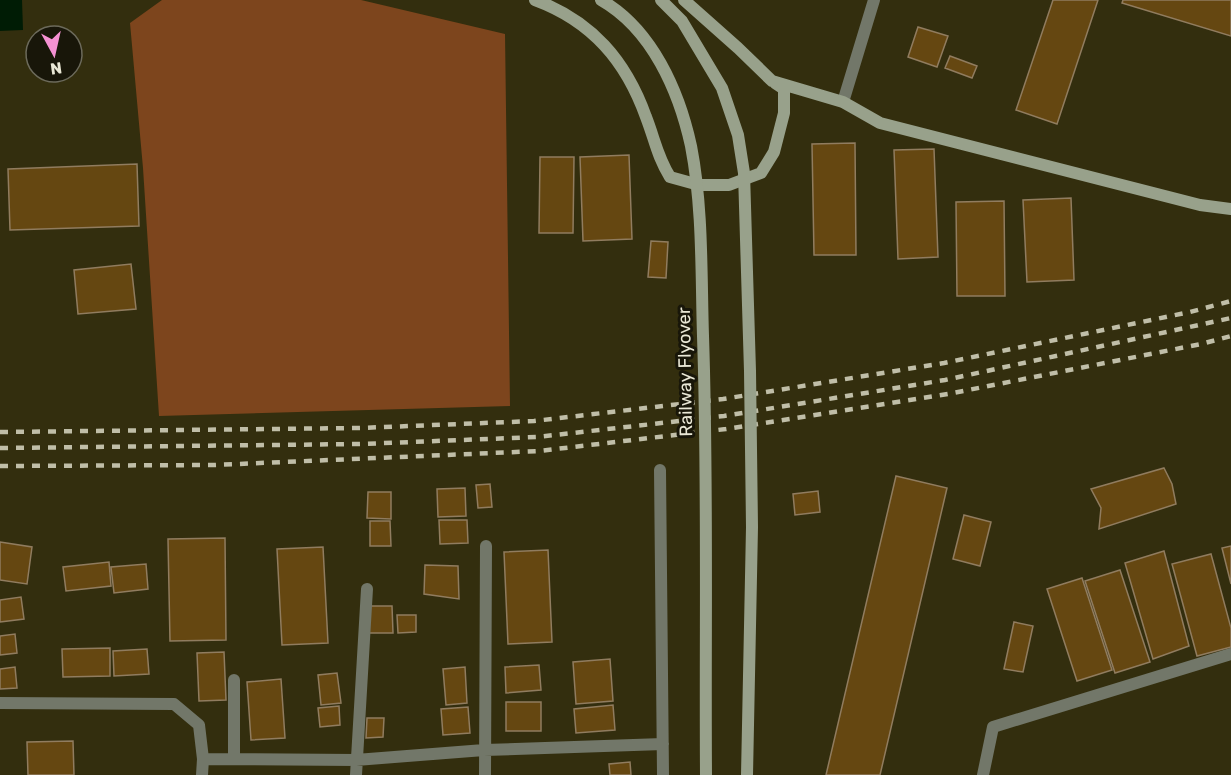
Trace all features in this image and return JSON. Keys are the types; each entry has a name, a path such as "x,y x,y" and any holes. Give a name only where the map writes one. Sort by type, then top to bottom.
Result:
{"main road":[{"path":"535,0 576,20 605,44 626,71 646,117 659,159 670,177 699,185 729,185 761,173 774,152 784,113 784,89 772,81 688,2"},
{"name":"Railway Flyover","path":"601,0 609,4 640,33 659,59 678,101 691,146 699,203 704,369 706,775"},
{"path":"661,0 682,21 722,88 738,135 744,173 752,516 747,775"},
{"path":"772,81 843,102 880,123 1200,205 1231,209"}],"street":[{"path":"843,102 874,0"},
{"path":"660,470 663,775"},
{"path":"485,775 486,546"},
{"path":"356,775 367,590"},
{"path":"983,775 993,727 1231,654"},
{"path":"234,680 234,759"},
{"path":"0,703 174,704 199,724 203,759 202,775"},
{"path":"203,759 356,760 484,750 663,744"}],"shaded area":[{"path":"0,0 22,0 23,30 0,31"},
{"path":"162,0 361,0 505,34 510,406 159,416 143,168 130,23"}],"building":[{"path":"1053,0 1098,0 1057,124 1016,110"},
{"path":"1123,0 1231,0 1231,36 1122,3"},
{"path":"918,27 948,36 937,67 908,57"},
{"path":"950,56 977,66 972,78 945,68"},
{"path":"855,143 856,255 814,255 812,144"},
{"path":"934,149 938,257 898,259 894,150"},
{"path":"629,155 632,239 583,241 580,157"},
{"path":"540,157 574,157 573,233 539,233"},
{"path":"137,164 139,226 10,230 8,169"},
{"path":"1071,198 1074,280 1027,282 1023,200"},
{"path":"1004,201 1005,296 957,296 956,202"},
{"path":"651,241 668,242 666,278 648,277"},
{"path":"131,264 136,309 78,314 74,270"},
{"path":"1164,468 1172,484 1176,504 1099,529 1101,508 1091,489"},
{"path":"896,476 947,488 880,775 826,775"},
{"path":"490,484 492,507 478,508 476,485"},
{"path":"465,488 466,516 438,517 437,489"},
{"path":"818,491 820,512 795,515 793,494"},
{"path":"368,492 391,492 391,519 367,518"},
{"path":"964,515 991,522 980,566 953,559"},
{"path":"439,520 467,520 468,543 440,544"},
{"path":"370,521 390,521 391,546 370,546"},
{"path":"225,538 226,640 170,641 168,539"},
{"path":"0,542 32,547 27,584 0,580"},
{"path":"1231,546 1231,584 1222,548"},
{"path":"323,547 328,643 282,645 277,549"},
{"path":"548,550 552,642 508,644 504,552"},
{"path":"1164,551 1189,646 1153,659 1125,563"},
{"path":"1211,554 1231,628 1231,647 1197,656 1172,564"},
{"path":"109,562 111,586 66,591 63,567"},
{"path":"146,564 148,589 114,593 111,567"},
{"path":"425,565 458,566 459,599 424,594"},
{"path":"1120,570 1150,662 1115,673 1085,581"},
{"path":"1082,578 1112,670 1077,681 1047,589"},
{"path":"21,597 24,619 0,622 0,600"},
{"path":"367,606 392,606 393,633 366,633"},
{"path":"397,615 416,615 416,632 398,633"},
{"path":"1014,622 1033,626 1023,672 1004,669"},
{"path":"15,634 17,653 0,655 0,636"},
{"path":"110,648 110,676 63,677 62,649"},
{"path":"147,649 149,674 114,676 113,651"},
{"path":"224,652 226,700 199,701 197,653"},
{"path":"610,659 613,701 576,704 573,662"},
{"path":"539,665 541,690 506,693 505,667"},
{"path":"15,667 17,688 0,689 0,669"},
{"path":"465,667 467,703 446,705 443,669"},
{"path":"337,673 341,703 321,705 318,675"},
{"path":"281,679 285,738 251,740 247,682"},
{"path":"506,702 541,702 541,731 506,731"},
{"path":"613,705 615,730 576,733 574,709"},
{"path":"339,706 340,725 320,727 318,708"},
{"path":"468,707 470,733 443,735 441,709"},
{"path":"367,718 384,718 383,737 366,738"},
{"path":"73,741 74,775 28,775 27,742"},
{"path":"630,762 631,775 610,775 609,764"}],"railway":[{"path":"0,432 360,428 534,421 723,399 944,363 1190,312 1231,301"},
{"path":"0,448 361,444 537,437 724,416 945,380 1231,318"},
{"path":"0,466 214,465 539,451 726,429 948,394 1201,344 1231,336"}]}
